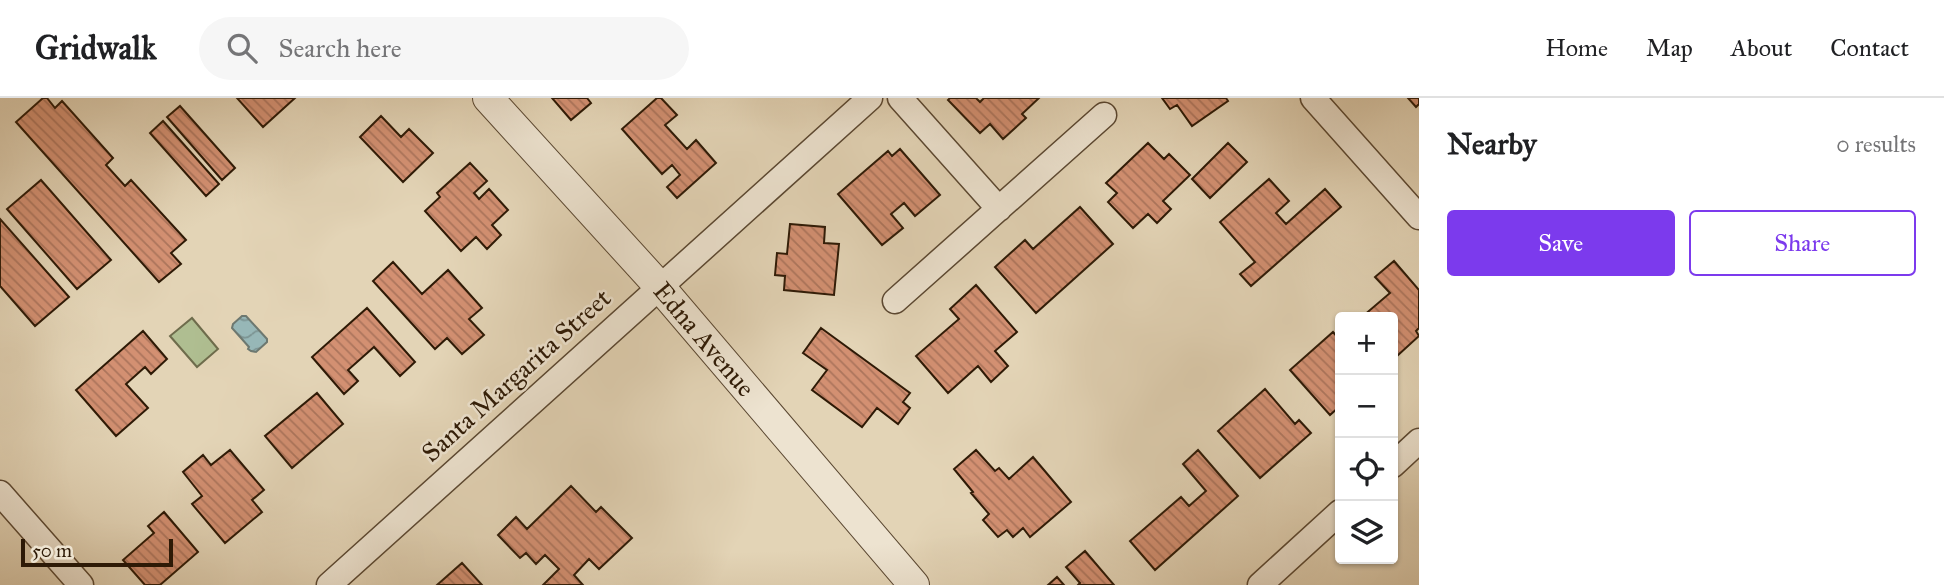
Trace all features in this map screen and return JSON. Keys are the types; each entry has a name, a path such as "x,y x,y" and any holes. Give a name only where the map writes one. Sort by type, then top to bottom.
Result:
{"street":[{"name":"Edna Avenue","path":"488,98 659,286 914,585"},
{"name":"Santa Margarita Street","path":"329,585 870,98"},
{"path":"900,98 999,209"},
{"path":"1313,98 1419,217"},
{"path":"895,302 1104,115"},
{"path":"1398,460 1419,441"},
{"path":"0,493 81,585"},
{"path":"1260,585 1335,517"}],"green space":[{"path":"192,318 218,349 197,367 170,336"}],"water":[{"path":"242,316 246,316 267,339 256,352 248,349 232,328"}],"building":[{"path":"43,98 47,98 55,108 62,101 113,158 106,165 125,186 131,180 186,240 171,253 181,264 159,282 16,122"},
{"path":"237,98 295,98 263,127"},
{"path":"552,98 587,98 591,103 571,120"},
{"path":"657,98 661,98 677,115 665,125 687,149 696,140 716,163 677,198 667,187 680,175 672,165 662,174 622,129"},
{"path":"976,98 980,102 984,98 1039,98 1022,114 1026,118 1003,139 990,124 980,133 948,100"},
{"path":"1162,98 1226,98 1228,101 1192,126 1177,105 1170,109"},
{"path":"1408,98 1419,98 1419,104 1416,107"},
{"path":"180,106 235,168 222,180 167,117"},
{"path":"381,116 401,137 409,129 433,153 403,182 360,137"},
{"path":"163,121 219,184 206,196 150,133"},
{"path":"1148,143 1164,159 1169,154 1190,175 1163,201 1171,209 1157,223 1148,214 1133,228 1108,202 1117,193 1106,183"},
{"path":"1228,143 1247,162 1210,198 1192,179"},
{"path":"900,149 940,195 915,216 904,203 891,214 903,228 882,245 838,194 888,151 892,156"},
{"path":"470,163 487,181 474,193 479,199 489,189 508,210 492,225 501,235 487,249 476,237 461,251 425,211 440,197 437,193"},
{"path":"1269,179 1289,201 1276,213 1286,224 1325,189 1341,207 1251,286 1240,274 1255,262 1220,222"},
{"path":"41,180 111,260 77,289 7,209"},
{"path":"1080,207 1113,244 1036,313 995,267 1025,240 1033,249"},
{"path":"0,219 69,297 35,326 0,286"},
{"path":"790,224 825,227 824,243 839,244 834,295 784,290 785,276 775,275 777,253 787,254"},
{"path":"1394,261 1419,290 1419,328 1416,331 1419,336 1398,355 1398,312 1368,312 1390,293 1375,277"},
{"path":"393,262 422,294 448,270 482,308 469,319 484,335 462,354 447,338 435,349 373,281"},
{"path":"976,285 1017,332 995,351 1008,366 991,382 978,366 948,393 916,356 959,319 950,309"},
{"path":"367,308 415,362 400,376 374,347 348,370 358,381 344,394 312,357"},
{"path":"821,328 910,393 903,402 910,408 898,424 877,408 862,427 812,390 827,370 803,353"},
{"path":"143,331 167,359 151,374 145,367 126,384 148,408 116,436 76,390"},
{"path":"1333,332 1335,410 1330,415 1290,370"},
{"path":"1265,389 1295,424 1299,420 1311,433 1260,478 1218,431"},
{"path":"317,393 343,424 292,468 265,436"},
{"path":"230,450 264,490 252,500 262,512 225,543 192,504 202,496 183,472 203,455 211,465"},
{"path":"976,450 995,471 999,468 1009,479 1033,457 1071,502 1030,537 1023,528 1013,537 1007,530 998,537 983,520 989,514 954,469"},
{"path":"1198,450 1238,496 1155,570 1130,541 1181,497 1189,506 1206,491 1183,464"},
{"path":"571,486 596,512 601,507 632,538 599,569 589,559 574,575 583,585 543,585 559,569 545,555 536,564 526,553 520,558 498,535 516,517 527,529"},
{"path":"164,512 198,552 160,585 145,585 123,560 154,533 148,526"},
{"path":"1085,551 1114,585 1078,585 1080,583 1066,567"},
{"path":"462,563 482,585 437,585"},
{"path":"1057,577 1064,585 1048,585"}]}
